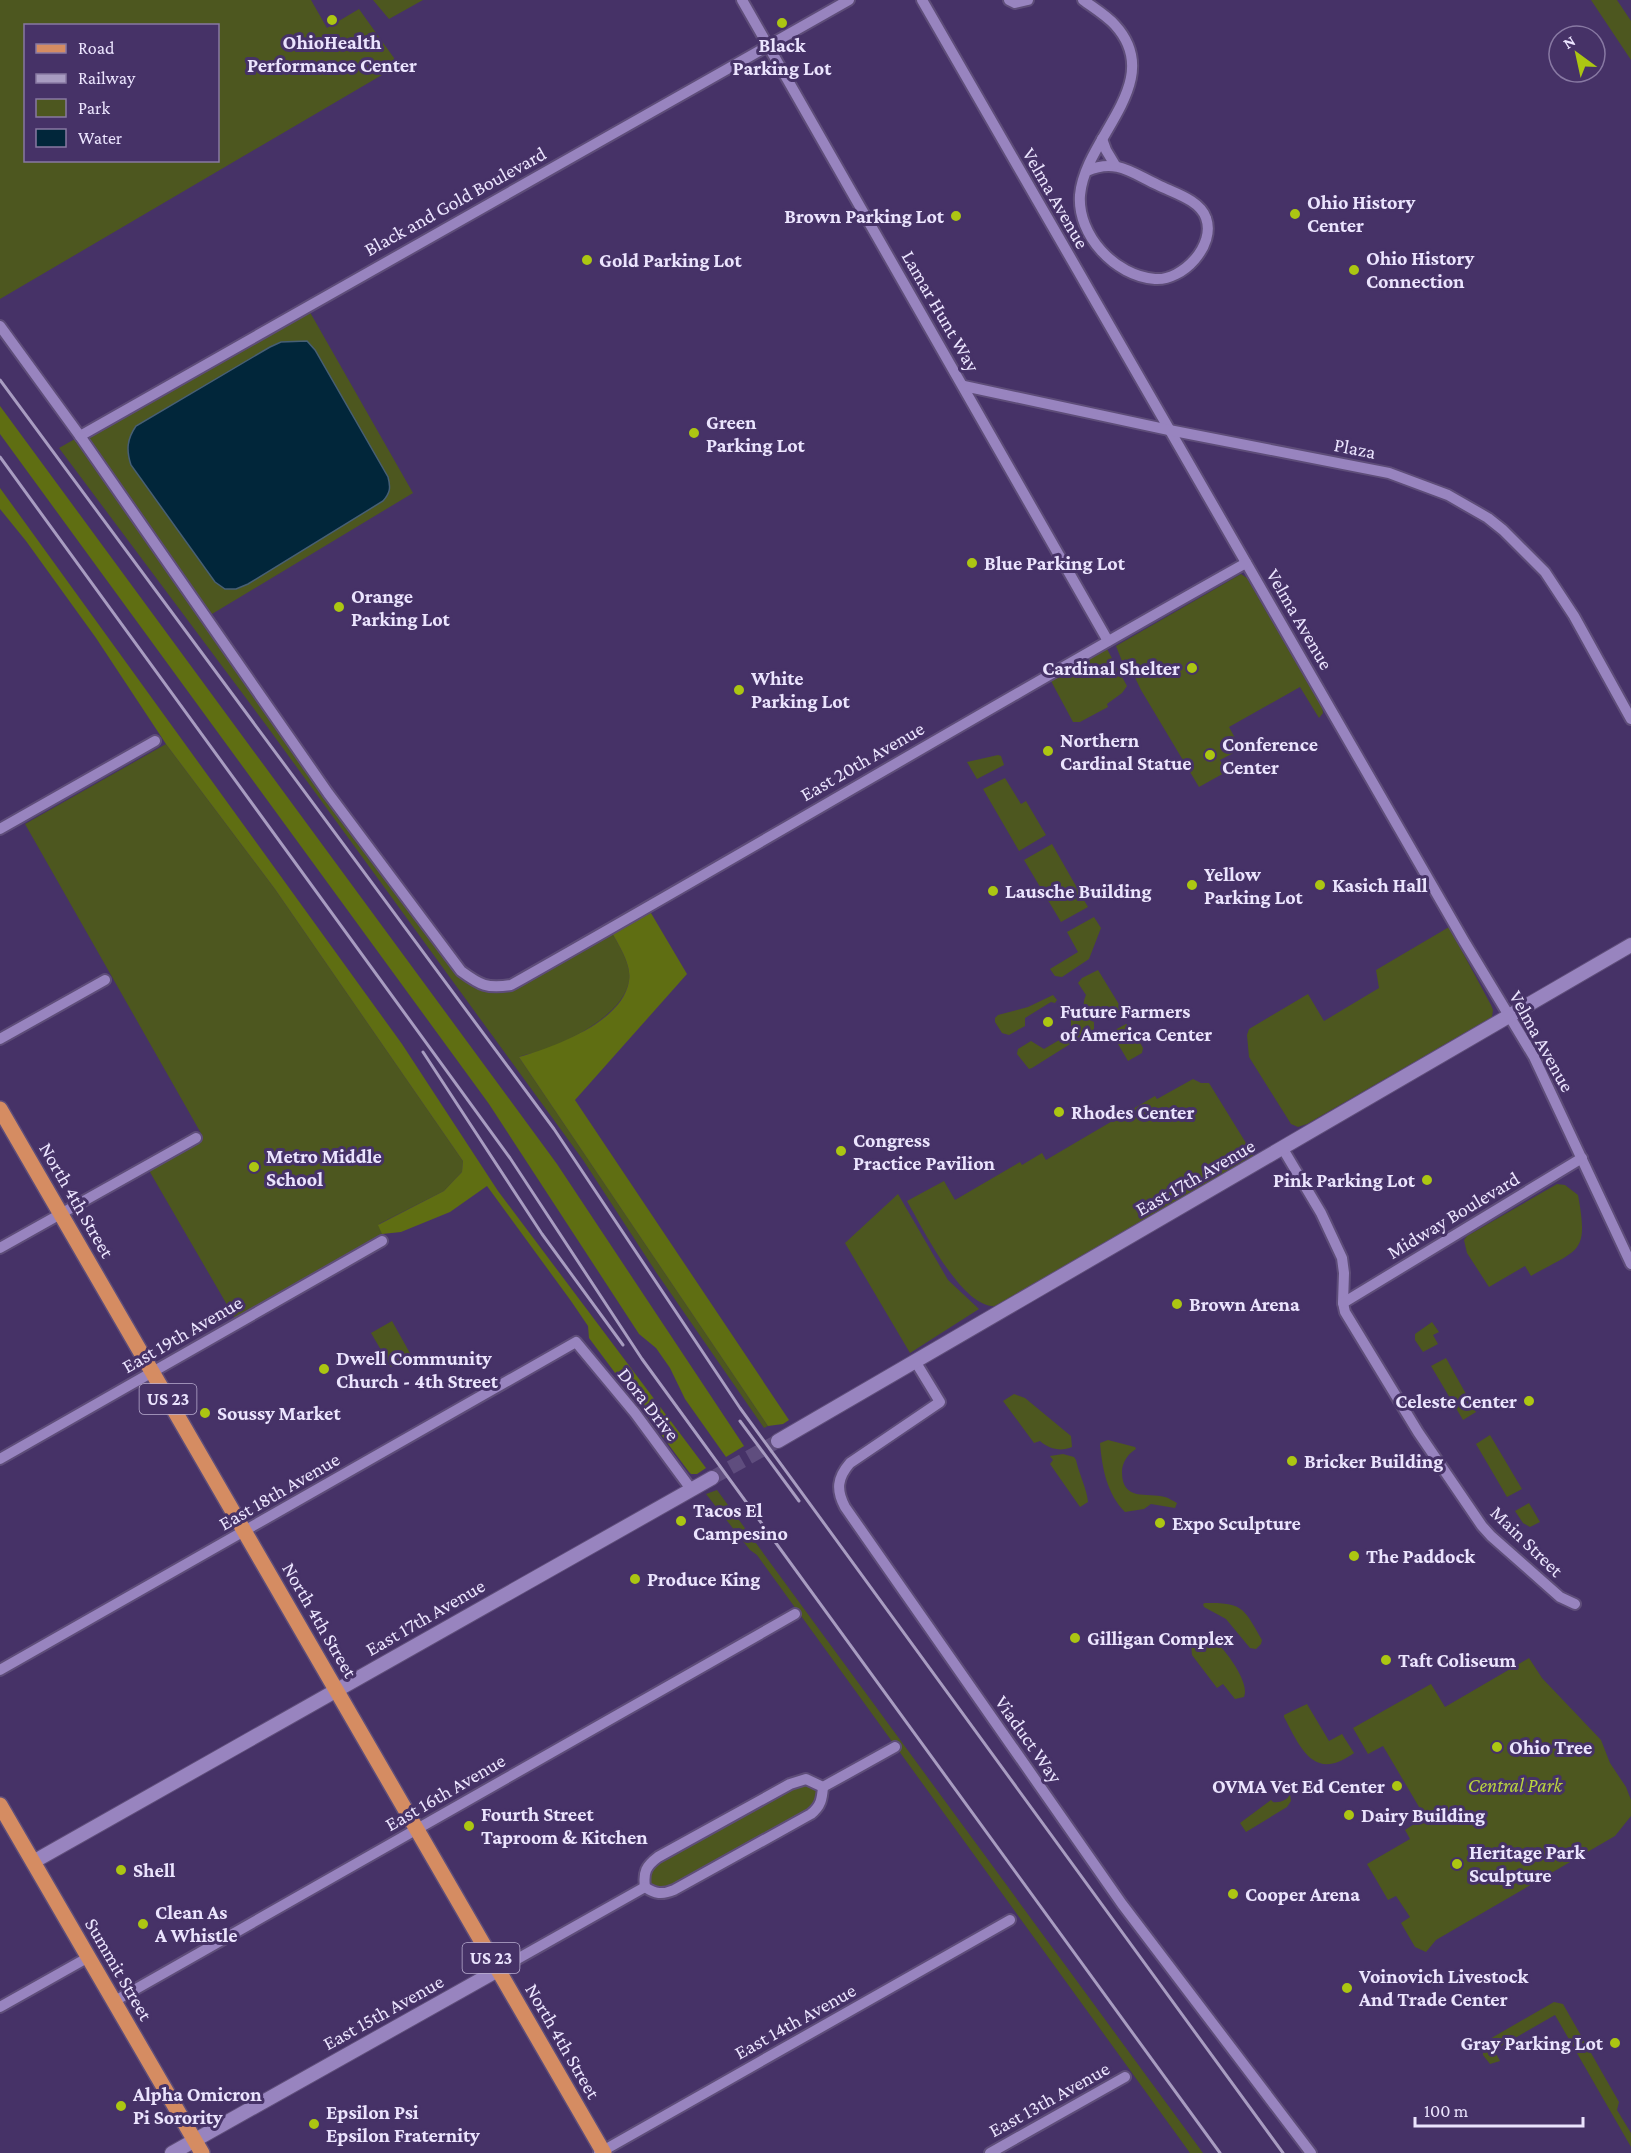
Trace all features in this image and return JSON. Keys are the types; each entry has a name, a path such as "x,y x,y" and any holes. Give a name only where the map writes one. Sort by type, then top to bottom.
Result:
{"main road":[{"name":"North 4th Street","path":"0,1109 602,2152"},
{"name":"Summit Street","path":"0,1805 198,2147"}],"street":[{"name":"Lamar Hunt Way","path":"742,0 1108,641"},
{"name":"Black and Gold Boulevard","path":"80,436 849,0"},
{"name":"Velma Avenue","path":"922,0 1168,430 1534,1057 1631,1264"},
{"path":"1009,0 1015,3 1028,0"},
{"path":"1083,0 1114,24 1126,38 1134,66 1132,81 1102,139 1087,171 1082,183 1080,203 1087,230 1095,243 1124,268 1156,280 1177,274 1191,263 1205,246 1208,232 1206,217 1199,207 1185,198 1115,165 1097,166 1087,171"},
{"path":"1102,139 1115,165"},
{"path":"0,326 80,436"},
{"name":"Plaza","path":"964,386 1168,430 1389,472 1448,495 1488,518 1545,572 1574,616 1631,719"},
{"name":"East 20th Avenue","path":"80,436 328,793 461,971 478,984 495,987 511,985 674,893 857,784 1246,563"},
{"path":"0,829 155,741"},
{"name":"East 17th Avenue","path":"778,1441 1631,945"},
{"path":"0,1039 105,980"},
{"path":"0,1248 196,1138"},
{"name":"Main Street","path":"1282,1149 1321,1213 1342,1258 1345,1312 1418,1432 1482,1526 1500,1546 1560,1597 1575,1604"},
{"name":"Midway Boulevard","path":"1343,1303 1582,1158"},
{"name":"East 19th Avenue","path":"0,1459 382,1241"},
{"name":"Dora Drive","path":"576,1342 635,1413 691,1489"},
{"name":"East 18th Avenue","path":"0,1670 576,1342"},
{"name":"Viaduct Way","path":"915,1361 940,1402 850,1463 840,1475 838,1486 845,1507 1122,1904 1311,2153"},
{"name":"East 17th Avenue","path":"33,1862 712,1478"},
{"name":"East 16th Avenue","path":"113,2001 795,1614"},
{"path":"823,1787 895,1747"},
{"path":"806,1779 823,1787 822,1800 811,1814 674,1890 659,1894 645,1887 643,1876 650,1863 699,1835 798,1780 806,1779"},
{"name":"East 15th Avenue","path":"172,2153 198,2147 498,1970 645,1887"},
{"name":"East 14th Avenue","path":"602,2152 1010,1920"},
{"path":"0,2007 87,1958"},
{"name":"East 13th Avenue","path":"990,2153 1125,2077"}],"green space":[{"path":"0,0 311,0 327,28 359,9 399,65 0,299"},
{"path":"373,0 423,0 389,19"},
{"path":"1591,0 1617,0 1631,21 1631,60"},
{"path":"307,307 413,493 207,617 461,971 495,987 610,929 624,954 628,968 629,981 625,993 607,1015 594,1025 553,1046 519,1057 768,1426 764,1428 656,1272 583,1160 266,725 59,448"},
{"path":"0,406 557,1164 744,1446 726,1457 685,1399 670,1368 656,1348 639,1334 489,1104 0,434"},
{"path":"0,488 402,1044 498,1191 706,1468 697,1474 689,1472 589,1338 588,1326 487,1186 450,1212 401,1232 382,1234 378,1225 444,1191 462,1172 463,1161 275,889 166,744 96,638 0,509"},
{"path":"1241,574 1247,578 1322,707 1323,713 1319,718 1300,687 1229,727 1241,749 1220,760 1226,772 1199,787 1141,690 1126,659 1122,661 1116,646"},
{"path":"1107,649 1127,686 1122,693 1107,704 1108,707 1080,722 1073,722 1051,681"},
{"path":"166,744 275,889 463,1161 462,1172 444,1191 379,1224 382,1234 237,1322 147,1167 202,1135 25,824"},
{"path":"1001,756 1004,765 977,779 967,762"},
{"path":"1005,778 1021,804 1026,801 1046,835 1019,851 983,789"},
{"path":"1052,844 1088,907 1061,922 1024,860"},
{"path":"648,908 687,974 575,1100 789,1420 783,1424 768,1426 519,1057 550,1047 585,1031 614,1009 624,996 629,974 624,954 610,929"},
{"path":"1094,917 1101,928 1089,959 1062,977 1055,976 1050,969 1078,952 1067,932"},
{"path":"1449,927 1491,1005 1492,1017 1307,1124 1298,1127 1291,1124 1249,1057 1247,1035 1249,1029 1308,994 1324,1021 1379,988 1376,970"},
{"path":"1098,970 1120,1006 1111,1018 1099,1016 1084,1006 1086,995 1078,983 1082,978"},
{"path":"1053,995 1057,1000 1055,1003 1051,1002 1025,1018 1025,1026 1009,1035 1002,1033 995,1022 998,1015 1028,1007"},
{"path":"1076,1014 1094,1022 1094,1029 1029,1069 1017,1054 1018,1049 1031,1041 1044,1049 1071,1033 1071,1017"},
{"path":"1126,1024 1131,1027 1143,1048 1142,1053 1128,1061 1111,1032"},
{"path":"1193,1079 1201,1083 1209,1083 1254,1156 997,1306 984,1304 958,1282 933,1247 907,1201 944,1181 955,1200 1020,1162 1022,1165 1042,1153 1046,1160 1155,1096 1157,1099"},
{"path":"1557,1184 1565,1185 1578,1195 1582,1229 1581,1240 1577,1248 1531,1276 1525,1266 1489,1287 1467,1253 1464,1240 1467,1236"},
{"path":"898,1194 948,1280 979,1309 910,1353 845,1243"},
{"path":"392,1321 411,1355 391,1367 371,1333"},
{"path":"1432,1322 1439,1332 1433,1335 1438,1344 1423,1352 1415,1340 1415,1334"},
{"path":"1446,1358 1476,1412 1463,1420 1431,1366"},
{"path":"1014,1394 1025,1398 1071,1436 1072,1447 1059,1449 1051,1448 1040,1441 1034,1443 1003,1401"},
{"path":"1490,1435 1522,1489 1507,1497 1476,1444"},
{"path":"1108,1440 1136,1449 1123,1465 1123,1481 1126,1488 1137,1494 1168,1498 1177,1503 1175,1508 1151,1504 1144,1509 1125,1512 1114,1497 1104,1471 1100,1443"},
{"path":"1063,1454 1074,1457 1076,1460 1088,1502 1080,1507 1050,1464 1053,1460 1050,1456"},
{"path":"717,1490 1203,2153 1190,2153 757,1555 750,1550 706,1494"},
{"path":"1529,1503 1540,1522 1530,1527 1523,1523 1515,1511"},
{"path":"1205,1603 1228,1604 1241,1610 1251,1621 1262,1640 1261,1644 1256,1649 1250,1648 1226,1619 1204,1607"},
{"path":"1204,1634 1217,1643 1239,1672 1245,1690 1244,1697 1235,1699 1223,1684 1217,1688 1192,1655 1191,1644"},
{"name":"Central Park","path":"1529,1658 1542,1678 1601,1740 1610,1763 1626,1787 1631,1800 1631,1816 1615,1836 1436,1940 1426,1952 1415,1947 1401,1923 1410,1917 1396,1896 1388,1900 1367,1864 1410,1839 1405,1830 1425,1817 1383,1746 1368,1754 1353,1728 1431,1684 1445,1707"},
{"path":"1307,1704 1329,1741 1342,1734 1354,1753 1329,1764 1319,1763 1310,1758 1296,1740 1284,1717"},
{"path":"798,1780 823,1787 819,1806 674,1890 645,1887 646,1868"},
{"path":"1290,1794 1291,1801 1287,1807 1246,1832 1240,1823 1271,1800 1281,1801"},
{"path":"1554,2002 1563,2004 1619,2102 1617,2110 1631,2133 1631,2147 1555,2015 1494,2050 1500,2061 1490,2064 1483,2055 1483,2047 1488,2040"}],"water":[{"path":"307,341 315,350 388,477 390,487 383,501 248,584 236,589 225,589 215,582 131,465 128,454 129,440 136,426 270,347 281,342"}],"tunnel":[{"path":"712,1478 778,1441"}],"railway":[{"path":"0,380 554,1129 740,1408 1283,2153"},
{"path":"0,457 510,1158 642,1359 1220,2153"},
{"path":"423,1052 542,1234 623,1345"},
{"path":"740,1421 799,1501"}],"place":[{"name":"OhioHealth Performance Center","path":"332,20"},
{"name":"Black Parking Lot","path":"782,23"},
{"name":"Ohio History Center","path":"1295,214"},
{"name":"Brown Parking Lot","path":"956,216"},
{"name":"Gold Parking Lot","path":"587,260"},
{"name":"Ohio History Connection","path":"1354,270"},
{"name":"Green Parking Lot","path":"694,433"},
{"name":"Blue Parking Lot","path":"972,563"},
{"name":"Orange Parking Lot","path":"339,607"},
{"name":"Cardinal Shelter","path":"1192,668"},
{"name":"White Parking Lot","path":"739,690"},
{"name":"Northern Cardinal Statue","path":"1048,751"},
{"name":"Conference Center","path":"1210,755"},
{"name":"Yellow Parking Lot","path":"1192,885"},
{"name":"Kasich Hall","path":"1320,885"},
{"name":"Lausche Building","path":"993,891"},
{"name":"Future Farmers of America Center","path":"1048,1022"},
{"name":"Rhodes Center","path":"1059,1112"},
{"name":"Congress Practice Pavilion","path":"841,1151"},
{"name":"Metro Middle School","path":"254,1167"},
{"name":"Pink Parking Lot","path":"1427,1180"},
{"name":"Brown Arena","path":"1177,1304"},
{"name":"Dwell Community Church - 4th Street","path":"324,1369"},
{"name":"Celeste Center","path":"1529,1401"},
{"name":"Soussy Market","path":"205,1413"},
{"name":"Bricker Building","path":"1292,1461"},
{"name":"Tacos El Campesino","path":"681,1521"},
{"name":"Expo Sculpture","path":"1160,1523"},
{"name":"The Paddock","path":"1354,1556"},
{"name":"Produce King","path":"635,1579"},
{"name":"Gilligan Complex","path":"1075,1638"},
{"name":"Taft Coliseum","path":"1386,1660"},
{"name":"Ohio Tree","path":"1497,1747"},
{"name":"OVMA Vet Ed Center","path":"1397,1786"},
{"name":"Dairy Building","path":"1349,1815"},
{"name":"Fourth Street Taproom & Kitchen","path":"469,1826"},
{"name":"Heritage Park Sculpture","path":"1457,1864"},
{"name":"Shell","path":"121,1870"},
{"name":"Cooper Arena","path":"1233,1894"},
{"name":"Clean As A Whistle","path":"143,1924"},
{"name":"Voinovich Livestock And Trade Center","path":"1347,1988"},
{"name":"Gray Parking Lot","path":"1615,2043"},
{"name":"Alpha Omicron Pi Sorority","path":"121,2106"},
{"name":"Epsilon Psi Epsilon Fraternity","path":"314,2124"}]}
